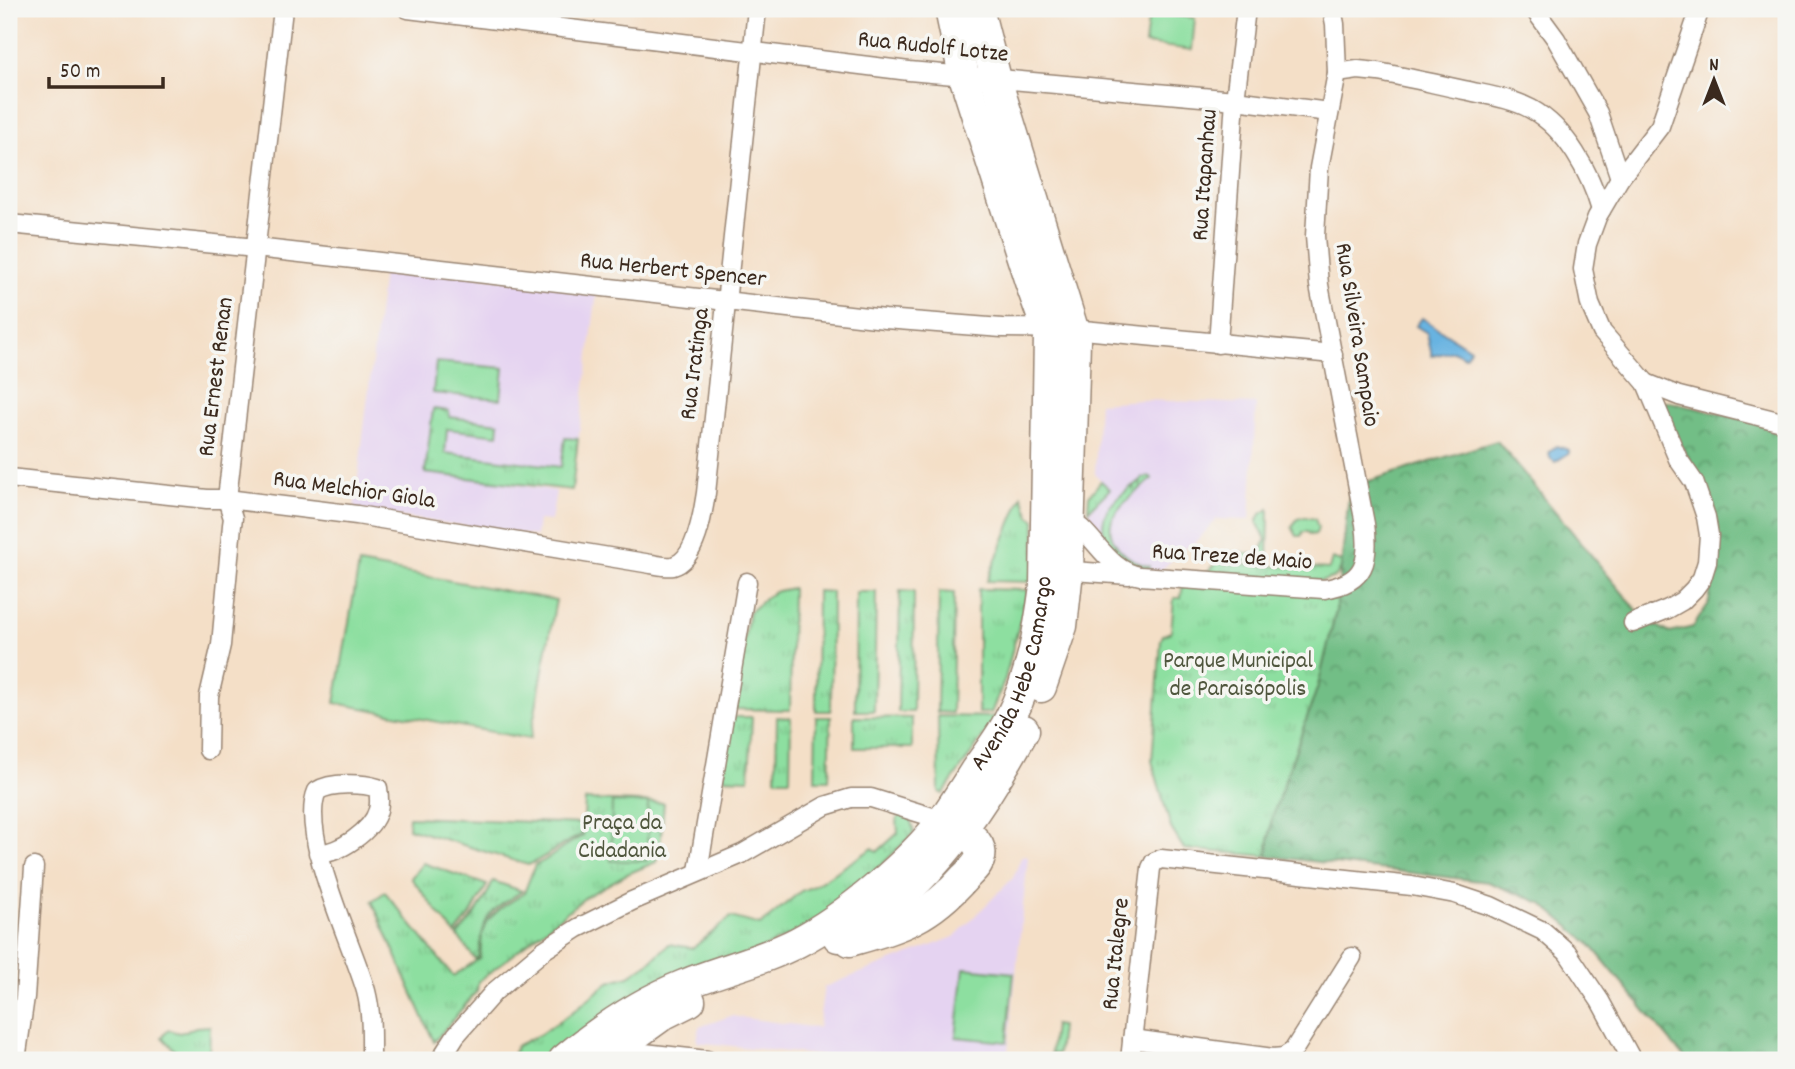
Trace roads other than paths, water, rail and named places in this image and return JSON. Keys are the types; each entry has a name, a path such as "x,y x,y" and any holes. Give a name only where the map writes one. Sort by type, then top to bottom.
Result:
{"main road":[{"name":"Avenida Hebe Camargo","path":"950,9 964,76 1030,282 1060,329"},
{"name":"Avenida Hebe Camargo","path":"978,9 1060,329"},
{"name":"Avenida Hebe Camargo","path":"564,1060 641,1003 765,956 797,942 839,918 951,825 1010,719 1030,664 1056,570 1057,526 1050,342 1060,329"},
{"path":"607,1055 664,1014 719,988 814,952 899,928 922,916 948,897 975,866 980,855 975,842 951,825"}],"street":[{"name":"Rua Ernest Renan","path":"208,750 209,696 221,645 233,518 227,499 283,9"},
{"name":"Rua Rudolf Lotze","path":"408,9 964,76 1235,100 1329,112"},
{"name":"Rua Iratinga","path":"687,554 694,542 704,510 757,9"},
{"name":"Rua Itapanhau","path":"1218,344 1235,100 1246,9"},
{"name":"Rua Silveira Sampaio","path":"1332,9 1337,73 1319,168 1315,236 1319,285 1368,545 1364,564 1350,580"},
{"path":"1534,9 1556,39 1598,113 1620,178"},
{"path":"1633,623 1668,610 1694,589 1702,578 1710,547 1709,535 1694,482 1678,459 1646,383 1602,331 1586,286 1583,269 1587,244 1601,210 1620,178 1660,126 1700,9"},
{"path":"1337,73 1358,69 1378,72 1501,98 1532,110 1556,129 1577,156 1592,181 1601,210"},
{"name":"Rua Herbert Spencer","path":"9,224 256,248 886,319 1002,328 1060,329 1333,354"},
{"path":"1646,383 1679,396 1786,423"},
{"name":"Rua Melchior Giola","path":"9,478 227,499 363,516 662,565 677,564 687,554"},
{"name":"Rua Treze de Maio","path":"1057,526 1085,531 1110,561 1132,575 1324,589 1350,580"},
{"path":"1056,570 1132,575"},
{"path":"698,872 747,582"},
{"path":"318,853 340,849 364,831 378,811 378,788 338,785 325,787 317,791 313,817 318,853 366,993 371,1025 371,1060"},
{"path":"439,1057 494,992 544,950 578,928 742,854 825,806 841,800 872,798 951,825"},
{"name":"Rua Italegre","path":"1130,1060 1151,868 1153,862 1160,859 1412,886 1455,894 1491,906 1543,931 1567,952 1600,1001 1632,1060"},
{"path":"16,1060 25,997 34,867"},
{"path":"1132,1039 1273,1058 1284,1057 1293,1051 1352,957"},
{"path":"607,1055 707,1060"}],"water":[{"path":"1422,318 1470,349 1465,357 1453,351 1432,356 1427,333 1416,326"},
{"path":"1556,446 1569,450 1569,453 1555,462 1550,458 1549,452"}],"park label":[{"name":"Parque Municipal de Paraisópolis","path":"1238,676"},
{"name":"Praça da Cidadania","path":"622,838"}]}
